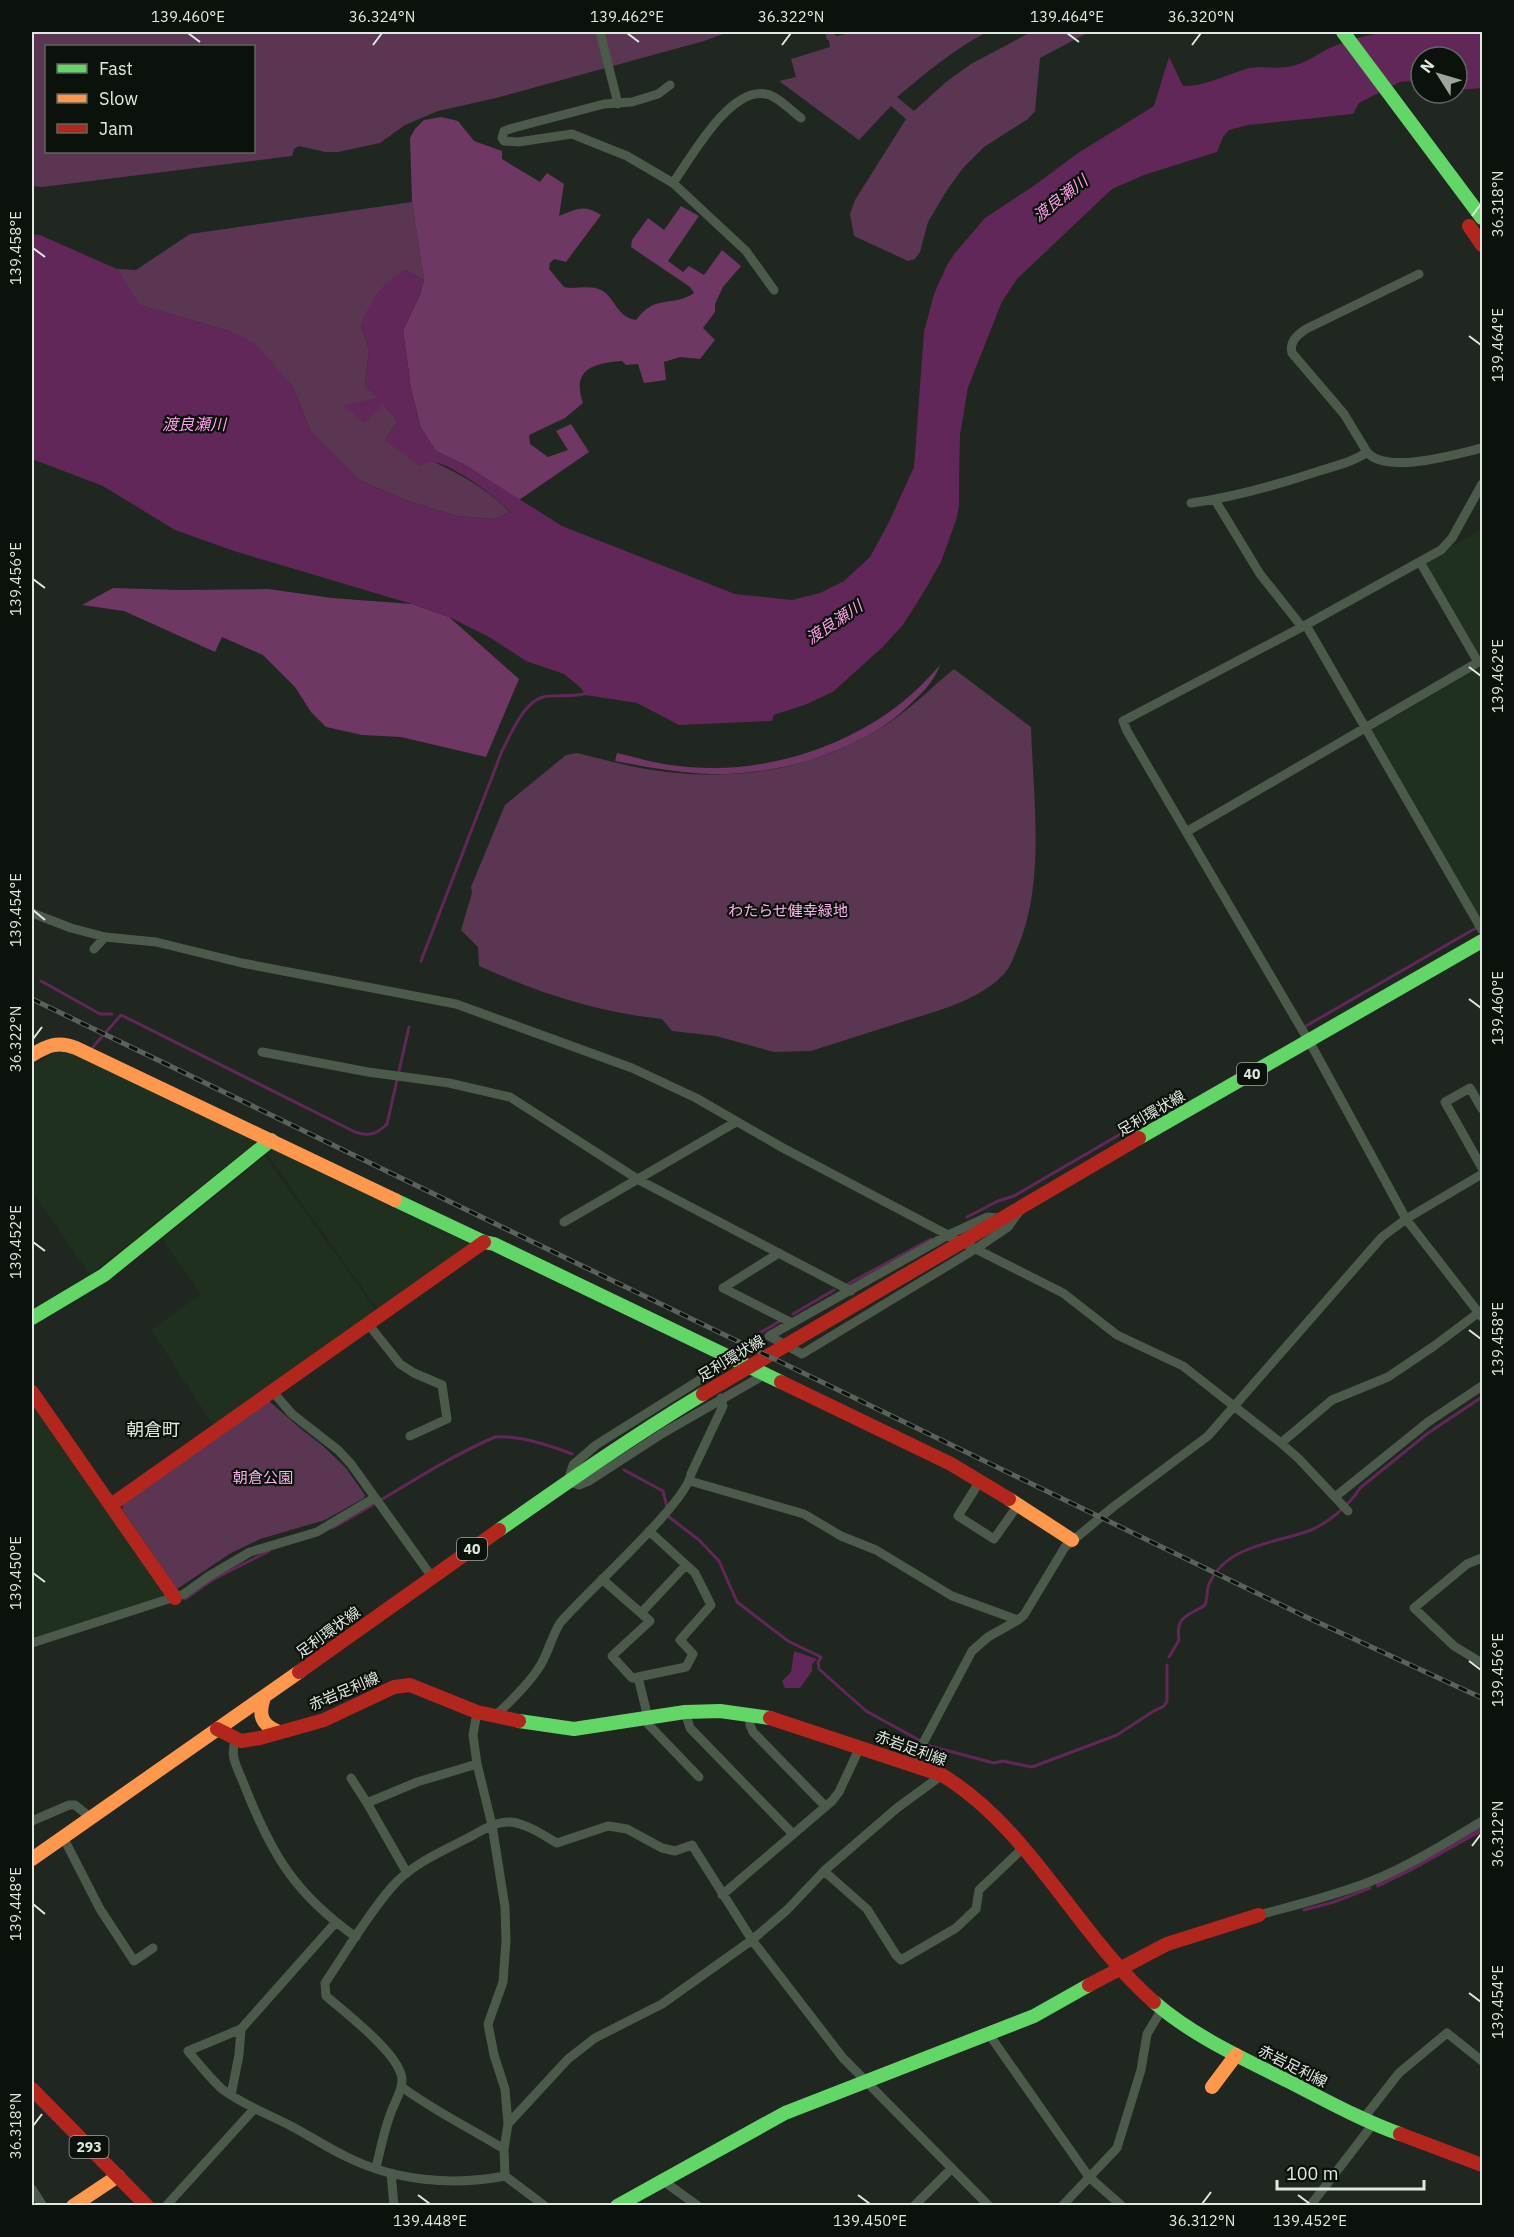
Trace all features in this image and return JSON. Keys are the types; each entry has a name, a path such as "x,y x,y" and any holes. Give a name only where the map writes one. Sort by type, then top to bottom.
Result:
{"main road":[{"path":"1343,32 1482,218"},
{"path":"1469,226 1482,245"},
{"name":"足利環状線","path":"32,1859 568,1481 682,1406 1000,1218 1482,941"},
{"path":"32,1055 47,1044 60,1042 271,1140 484,1242 494,1244 631,1312 951,1464 1072,1540"},
{"path":"32,1318 104,1275 271,1140"},
{"path":"111,1505 484,1242"},
{"path":"32,1392 175,1598"},
{"name":"赤岩足利線","path":"236,1740 249,1740 324,1720 402,1686 418,1688 477,1712 546,1727 574,1730 685,1712 749,1713 780,1720 912,1764 942,1775 962,1787 987,1810 1023,1848 1120,1968 1162,2009 1191,2031 1368,2121 1482,2165"},
{"path":"264,1697 260,1707 260,1717 267,1726 279,1732"},
{"path":"217,1729 236,1740"},
{"path":"617,2205 785,2113 866,2079 1034,2016 1154,1948 1203,1930 1259,1915"},
{"path":"1212,2087 1236,2055"},
{"name":"293","path":"32,2089 147,2205"},
{"path":"74,2205 118,2176"}],"street":[{"path":"600,32 618,104"},
{"path":"670,85 658,94 618,104 604,104 513,128 504,131 502,138 504,141 518,142 572,134 627,156 673,183 746,251 774,290"},
{"path":"673,183 712,128 742,98 758,94 770,95 801,118"},
{"path":"1419,274 1305,330 1296,337 1292,345 1292,353 1344,414 1372,458 1381,461 1407,462 1442,458 1482,448"},
{"path":"1191,503 1215,500 1289,481 1346,462 1367,452"},
{"path":"1281,1443 1332,1400 1388,1377 1481,1313 1406,1219 1314,1050 1123,721 1304,626 1448,545 1482,484"},
{"path":"1215,500 1260,574 1304,626 1482,930"},
{"path":"1186,832 1480,661 1420,562"},
{"path":"32,913 105,937 156,942 242,963 456,1004 632,1068 696,1098 736,1122 948,1235 1063,1293 1112,1332 1183,1366 1281,1443 1347,1510"},
{"path":"94,949 105,937"},
{"path":"262,1052 368,1072 449,1083 510,1097 639,1180 851,1291"},
{"path":"1482,1109 1470,1088 1445,1102 1482,1168"},
{"path":"564,1222 736,1122"},
{"path":"912,1764 972,1651 988,1636 1024,1615 1058,1557 1072,1540 1194,1447 1235,1406 1382,1237 1406,1219 1482,1174"},
{"path":"1000,1218 987,1217 948,1235 769,1336 802,1354 977,1248 1008,1227 1022,1207"},
{"path":"779,1253 723,1288 792,1323"},
{"path":"369,1325 400,1364 442,1385 447,1419 410,1436"},
{"path":"733,1359 596,1445 573,1465 568,1481 579,1485 589,1481 722,1398 764,1375"},
{"path":"1336,1498 1428,1422 1482,1386"},
{"path":"273,1392 292,1414 338,1450 359,1474 432,1577"},
{"path":"495,1716 540,1666 560,1623 667,1512 690,1481 691,1474 723,1406 722,1398"},
{"path":"690,1481 804,1514 841,1536 876,1550 952,1596 1018,1620"},
{"path":"980,1481 958,1516 994,1539 1018,1504"},
{"path":"32,1643 175,1598 250,1552 317,1532 374,1498"},
{"path":"603,1579 650,1621 612,1656 632,1678 686,1667 693,1654 680,1640 711,1605 695,1573 649,1531"},
{"path":"1482,1558 1467,1564 1414,1608 1454,1646 1482,1662"},
{"path":"641,1613 686,1564"},
{"path":"638,1677 648,1724 699,1777"},
{"path":"477,1712 473,1735 477,1764 492,1825 504,1907 506,1941 503,1982 488,2024 494,2055 505,2089 508,2124 504,2149 505,2176"},
{"path":"685,1712 690,1728 793,1834"},
{"path":"749,1713 753,1732 825,1806"},
{"path":"236,1740 232,1753 262,1831 270,1845 300,1887 336,1922 356,1937"},
{"path":"722,1895 825,1806 839,1791 860,1747"},
{"path":"367,1803 417,1782 477,1764"},
{"path":"508,2124 568,2059 595,2038 662,2004 752,1940 787,1910 824,1871 897,1808 942,1775"},
{"path":"351,1778 407,1873"},
{"path":"32,1821 69,1805 75,1805 90,1817"},
{"path":"1259,1915 1342,1892 1371,1881 1447,1842 1482,1821"},
{"path":"376,2168 390,2116 402,2087 402,2077 398,2065 375,2038 326,1996 326,1983 356,1937 391,1887 407,1873 435,1855 492,1825 509,1822 523,1825 557,1843 609,1826 627,1829 662,1848 675,1851 692,1845 752,1940 843,2058 989,2205"},
{"path":"63,1837 100,1909 134,1961 153,1948"},
{"path":"824,1871 867,1909 901,1960 956,1928 976,1909 979,1890 1023,1848"},
{"path":"336,1922 241,2029 188,2051 221,2088 231,2095 349,2158 391,2173 445,2182 505,2176 545,2205"},
{"path":"1062,2205 1117,2148 1141,2070 1147,2034 1162,2009"},
{"path":"231,2095 239,2055 241,2029"},
{"path":"988,2033 1089,2177 1122,2205"},
{"path":"1310,2205 1399,2073 1447,2033 1482,2061"},
{"path":"402,2087 427,2106 471,2128 504,2149"},
{"path":"166,2205 254,2109"},
{"path":"914,2205 952,2168"},
{"path":"391,2173 394,2205"},
{"path":"662,2180 698,2205"},
{"path":"32,2189 43,2205"}],"shaded area":[{"path":"441,117 458,121 474,141 502,151 502,159 540,182 547,173 564,184 559,216 585,209 601,215 566,262 554,259 550,263 549,269 564,287 597,288 606,293 624,315 636,320 650,306 678,300 694,293 690,287 631,247 632,240 648,218 664,230 681,206 699,216 668,261 683,272 689,266 704,275 722,250 741,266 723,287 715,304 715,312 703,328 715,340 700,359 680,357 664,362 666,380 644,383 638,364 626,365 622,361 594,366 583,375 580,392 583,403 565,418 529,435 530,444 548,457 568,450 556,431 571,424 589,452 519,500 467,466 436,451 421,428 411,389 403,330 420,295 424,280 412,202 410,138 424,120"},
{"path":"1482,529 1482,653 1477,651 1426,564"},
{"path":"113,588 268,589 332,598 412,604 449,617 519,679 486,757 401,737 362,735 326,727 311,712 295,687 263,655 222,637 215,652 124,611 82,605"},
{"path":"940,665 934,678 924,690 903,711 883,726 861,740 813,759 762,771 711,774 675,771 615,761 617,753 671,765 701,768 762,764 792,757 849,736 875,721 911,695"},
{"path":"1482,666 1482,922 1372,730"},
{"path":"59,1049 255,1139 254,1144 90,1275 32,1191 32,1067"},
{"path":"275,1149 468,1241 469,1244 379,1311 267,1154"},
{"path":"265,1156 377,1312 213,1425 151,1330 201,1294 162,1239"},
{"path":"32,1401 163,1591 162,1597 32,1638"}],"green space":[{"path":"32,32 729,32 704,41 496,98 438,111 405,125 380,143 338,152 325,152 299,146 294,149 292,156 42,187 32,186"},
{"path":"825,32 834,32 836,36 855,32 987,32 952,54 897,97 914,111 946,82 971,64 1031,32 1089,32 1040,58 1035,111 1028,119 984,147 963,168 928,222 920,252 915,259 908,261 854,236 850,214 855,200 906,119 891,106 859,140 779,81 796,77 791,59 830,47"},
{"path":"412,202 424,280 405,270 361,325 369,350 365,386 379,398 344,406 384,405 398,421 385,440 451,470 481,488 510,512 495,519 456,516 405,500 359,480 311,432 292,385 229,331 139,305 117,269 136,270 190,234"},
{"name":"わたらせ健幸緑地","path":"954,669 1031,727 1036,840 1032,896 1017,949 1006,971 991,986 941,1010 811,1051 774,1052 716,1036 672,1031 662,1019 614,1012 568,1000 479,966 478,947 461,930 472,893 471,887 505,805 566,755 577,753 644,769 697,774 755,772 783,767 811,760 865,737 898,716"},
{"name":"朝倉公園","path":"269,1401 345,1467 365,1495 364,1498 325,1520 260,1539 231,1553 177,1589 122,1509 124,1503"}],"water":[{"name":"渡良瀬川","path":"1388,32 1482,32 1482,88 1469,89 1469,45 1409,45 1409,81 1400,82 1359,103 1353,114 1248,125 1229,130 1223,137 1217,152 1144,175 1112,189 1018,278 1002,302 968,388 960,436 957,518 941,562 903,625 883,647 833,692 805,705 774,715 772,721 679,725 637,703 585,695 581,688 564,674 526,661 489,637 449,617 234,551 175,530 103,486 32,459 32,234 40,235 117,269 140,305 246,338 259,348 292,385 311,432 359,480 405,500 456,516 495,519 510,512 462,474 432,462 419,466 385,440 398,421 384,405 364,423 343,405 378,398 365,386 369,350 361,325 368,308 383,286 405,270 424,280 420,295 403,330 411,389 421,428 436,451 467,466 562,526 735,594 792,600 820,593 844,581 870,557 914,467 924,332 934,294 955,253 985,218 1078,153 1154,106 1169,57 1183,86 1190,86 1246,69 1297,65 1330,48 1366,36"},
{"path":"794,1651 817,1659 800,1688 785,1688 782,1681 791,1672"},
{"path":"1482,1823 1482,1832 1377,1888 1375,1882"}],"pier":[{"path":"1018,278 1020,281 1005,303 971,389 963,437 960,519 944,563 905,627 885,649 834,694 806,708 777,718 773,724 712,727 772,721 774,715 805,705 833,692 883,647 903,625 941,562 957,518 960,436 968,388 1002,302"}],"waterway":[{"path":"421,961 502,751 520,717 533,702 540,698 587,693"},
{"path":"1306,1026 1476,928"},
{"path":"41,981 100,1014 112,1014"},
{"path":"93,1047 121,1015 355,1132 369,1134 380,1130 387,1124 409,1027"},
{"path":"967,1217 998,1201 1014,1196 1143,1121"},
{"path":"846,1285 931,1239"},
{"path":"793,1314 834,1290"},
{"path":"758,1334 780,1321"},
{"path":"1169,1657 1179,1640 1178,1632 1181,1621 1205,1605 1210,1582 1228,1561 1239,1553 1306,1532 1329,1520 1360,1488 1428,1433 1482,1397"},
{"path":"332,1528 432,1469 495,1437 524,1439 572,1454"},
{"path":"624,1470 663,1491 667,1507"},
{"path":"668,1513 669,1517 699,1540 719,1561 737,1602 788,1641 821,1657 818,1663 819,1669 866,1711 930,1746 994,1763 1003,1761 1032,1767 1117,1735 1164,1706 1167,1701 1167,1665"},
{"path":"185,1599 212,1580 269,1551"},
{"path":"1304,1910 1334,1902 1370,1888"}],"railway":[{"path":"32,999 1302,1615 1482,1698"}],"traffic: fast":[{"path":"1343,32 1482,218"},
{"path":"1139,1138 1482,941"},
{"path":"32,1318 104,1275 271,1140"},
{"path":"395,1200 484,1242 494,1244 781,1382"},
{"path":"499,1530 625,1443 703,1394"},
{"path":"519,1721 574,1729 685,1712 720,1711 770,1718"},
{"path":"617,2206 785,2113 1034,2016 1089,1985"},
{"path":"1154,2002 1218,2046 1343,2109 1400,2134"}],"traffic: slow":[{"path":"32,1055 53,1045 76,1048 395,1200"},
{"path":"1009,1499 1072,1540"},
{"path":"32,1859 299,1672"},
{"path":"264,1697 261,1709 262,1719 268,1726 279,1732"},
{"path":"1212,2087 1236,2055"},
{"path":"73,2206 118,2176"}],"traffic: jam":[{"path":"1469,226 1482,245"},
{"path":"703,1394 1139,1138"},
{"path":"111,1505 484,1242"},
{"path":"781,1382 951,1464 1009,1499"},
{"path":"32,1392 175,1598"},
{"path":"299,1672 499,1530"},
{"path":"217,1729 241,1741 260,1738 324,1720 394,1687 410,1685 477,1712 519,1721"},
{"path":"770,1718 942,1775 974,1798 1028,1853 1101,1946 1154,2002"},
{"path":"1089,1985 1167,1944 1259,1915"},
{"path":"32,2089 147,2206"},
{"path":"1400,2134 1482,2165"}],"district":[{"name":"朝倉町","path":"153,1429"}]}
